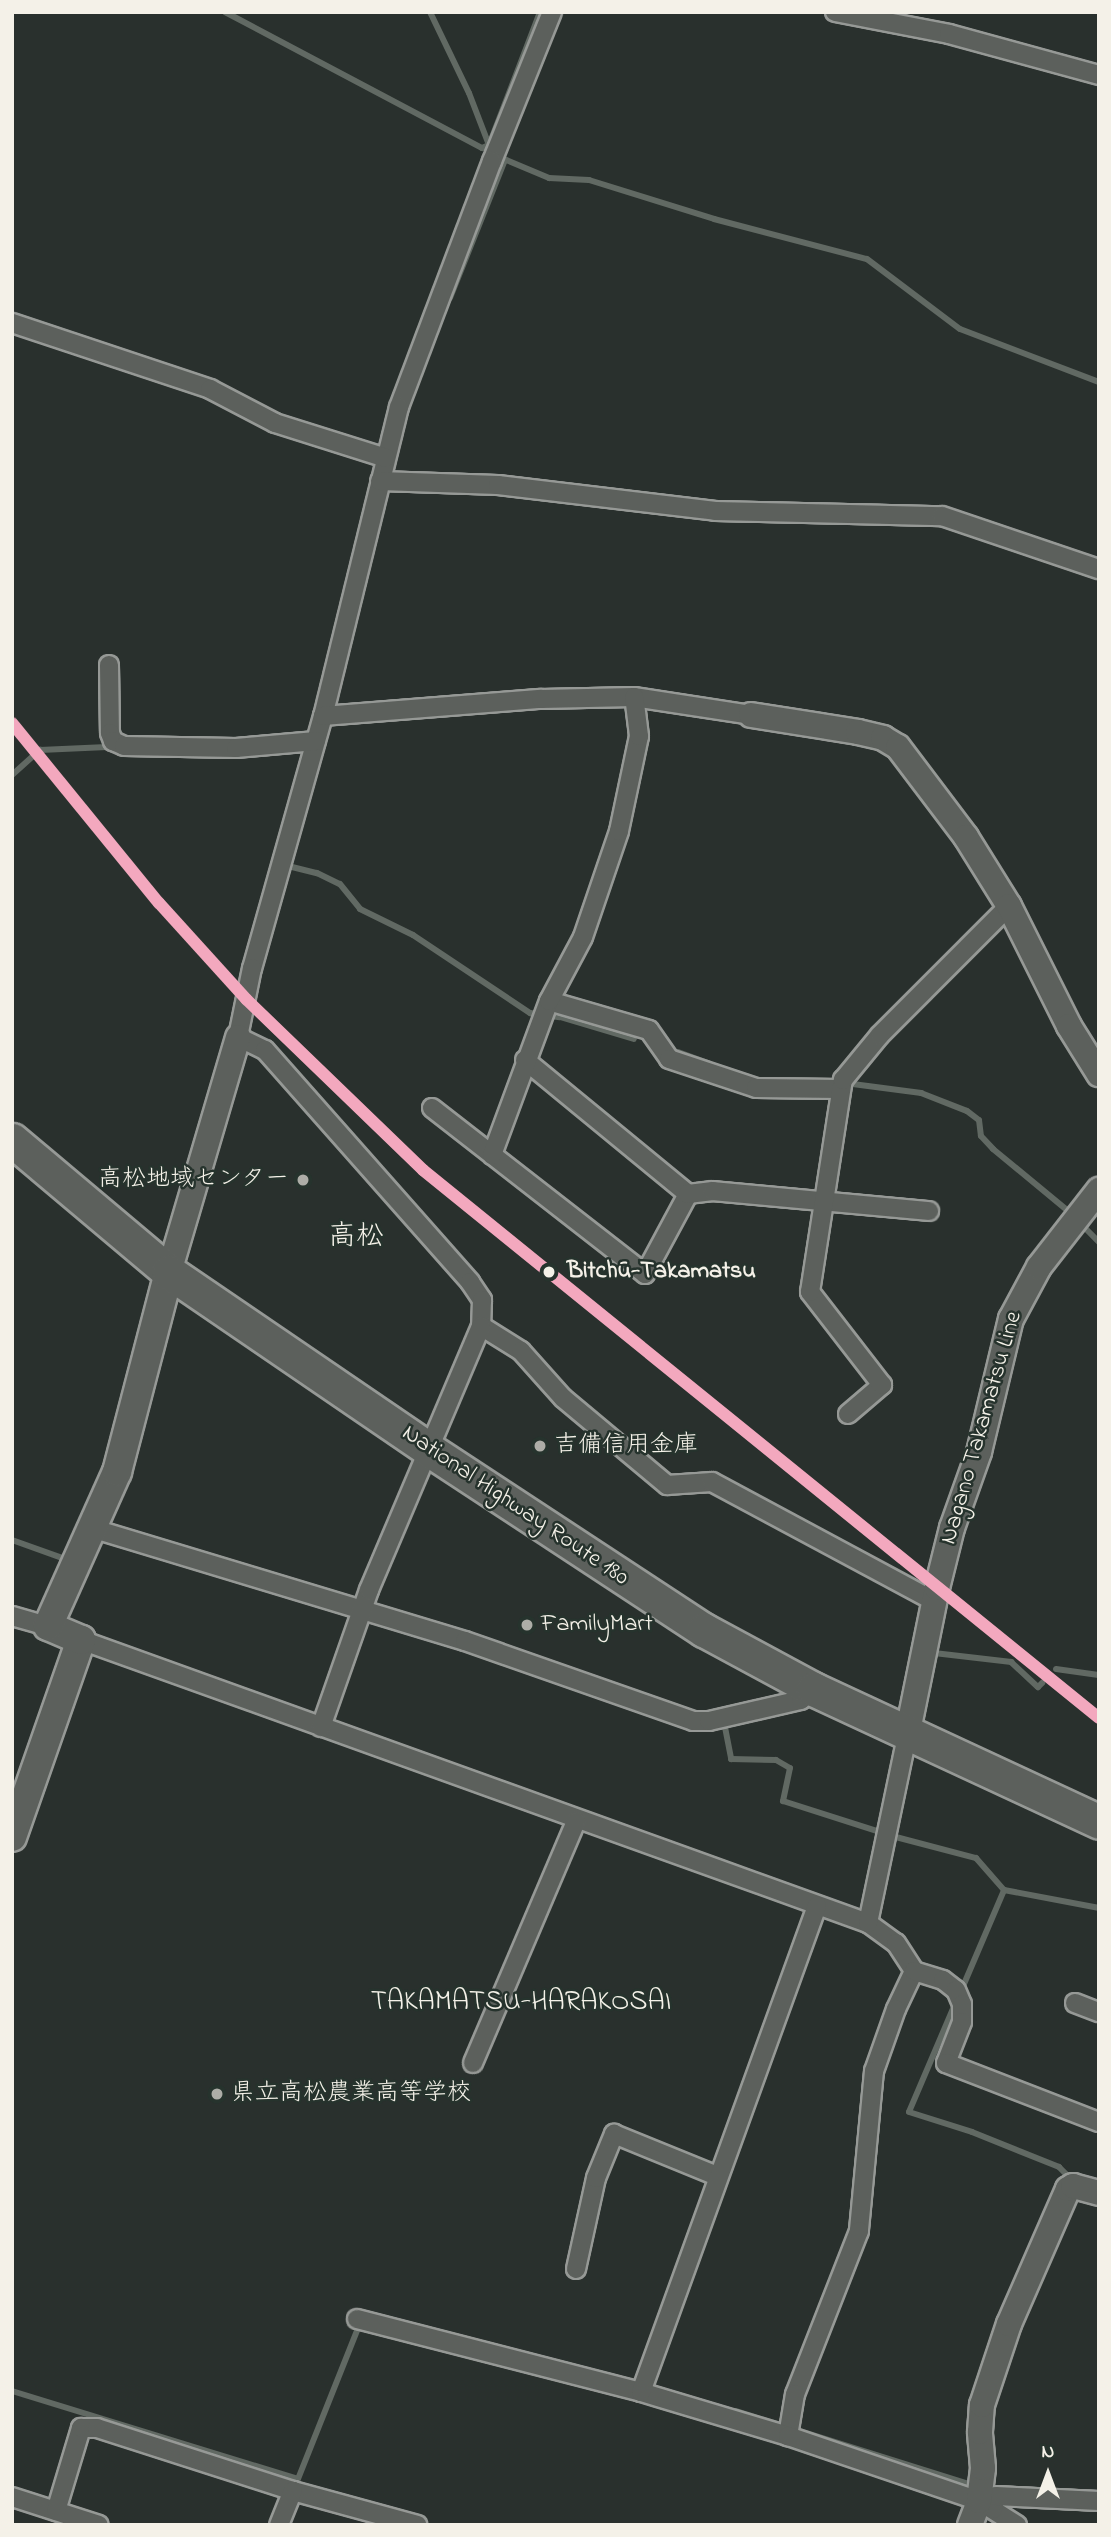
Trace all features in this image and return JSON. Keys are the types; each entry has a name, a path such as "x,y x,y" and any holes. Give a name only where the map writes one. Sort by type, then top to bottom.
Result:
{"highway":[{"name":"National Highway Route 180","path":"12,1140 169,1272 428,1450 704,1630 813,1689 1099,1822"}],"main road":[{"path":"751,715 858,732 883,738 898,747 966,836 1009,906 1069,1026 1099,1074"},
{"path":"12,1837 82,1640 48,1626 117,1472 169,1272 237,1037"},
{"name":"Nagano Takamatsu Line","path":"908,1731 934,1601 952,1528 974,1471 1003,1346 1016,1306 1039,1266 1099,1190"},
{"path":"970,2525 983,2497 982,2405 1009,2324 1068,2189 1073,2186 1099,2193"}],"street":[{"path":"321,1727 369,1590 481,1326 482,1300 470,1282 265,1050 237,1037 252,968 316,741 328,716 399,407 492,160 552,12"},
{"path":"835,12 949,34 1099,75"},
{"path":"12,323 210,389 275,423 386,458"},
{"path":"384,481 498,485 715,510 942,516 1099,569"},
{"path":"109,665 110,733 113,741 124,746 236,748 316,741"},
{"path":"328,716 541,699 634,697 751,715"},
{"path":"492,1155 546,1010 583,937 619,831 639,736 634,697"},
{"path":"848,1414 882,1385 810,1292 841,1085 880,1035 1009,906"},
{"path":"546,1010 649,1030 669,1059 756,1088 841,1085"},
{"path":"526,1060 688,1194 713,1191 929,1211"},
{"path":"432,1108 645,1274 688,1194"},
{"path":"481,1326 521,1351 563,1398 667,1485 712,1482 934,1601"},
{"path":"91,1528 233,1573 239,1570 465,1640 693,1721 709,1721 802,1700 813,1689"},
{"path":"12,1616 48,1626"},
{"path":"82,1640 576,1821 868,1923 896,1942 914,1971 943,1980 959,1996 962,2022 946,2063 1099,2122"},
{"path":"868,1923 908,1731"},
{"path":"473,2063 576,1821"},
{"path":"642,2388 817,1906"},
{"path":"789,2430 795,2394 859,2231 874,2070 895,2009 914,1971"},
{"path":"1075,2003 1099,2012"},
{"path":"576,2269 596,2178 614,2134 717,2176"},
{"path":"361,2321 642,2388 789,2430 983,2497 1017,2525"},
{"path":"57,2511 81,2428 97,2428 293,2491 417,2525"},
{"path":"279,2525 293,2491"},
{"path":"12,2497 99,2525"},
{"path":"983,2497 1099,2501"}],"waterway":[{"path":"225,12 482,148 489,145 540,12"},
{"path":"430,12 469,93 489,145 494,149"},
{"path":"504,159 549,178 589,180 714,219 867,259 960,329 1099,382"},
{"path":"450,298 505,160"},
{"path":"12,775 40,750 107,747"},
{"path":"290,860 288,866 317,873 340,884 360,909 413,935 530,1013 560,1017 634,1039"},
{"path":"678,1052 708,1063"},
{"path":"845,1083 921,1093 967,1111 979,1120 981,1136 993,1149 1067,1210"},
{"path":"1087,1230 1099,1242"},
{"path":"12,1540 68,1560"},
{"path":"934,1653 1011,1662 1038,1687 1042,1683"},
{"path":"1056,1669 1099,1675"},
{"path":"724,1722 731,1759 776,1760 790,1768 783,1801 877,1831"},
{"path":"892,1836 976,1858 1004,1890 1099,1908"},
{"path":"961,1991 1004,1890"},
{"path":"955,2004 909,2112 972,2132 1059,2167 1067,2175"},
{"path":"12,2391 298,2479 360,2323"},
{"path":"736,2411 976,2486"}],"transit line":[{"path":"12,723 159,903 246,999 423,1170 1099,1718"}],"place":[{"name":"高松地域センター","path":"303,1180"},
{"name":"Bitchū-Takamatsu","path":"549,1272"},
{"name":"吉備信用金庫","path":"540,1446"},
{"name":"FamilyMart","path":"527,1625"},
{"name":"県立高松農業高等学校","path":"217,2094"}],"district":[{"name":"高松","path":"356,1238"},
{"name":"TAKAMATSU-HARAKOSAI","path":"521,2003"}]}
